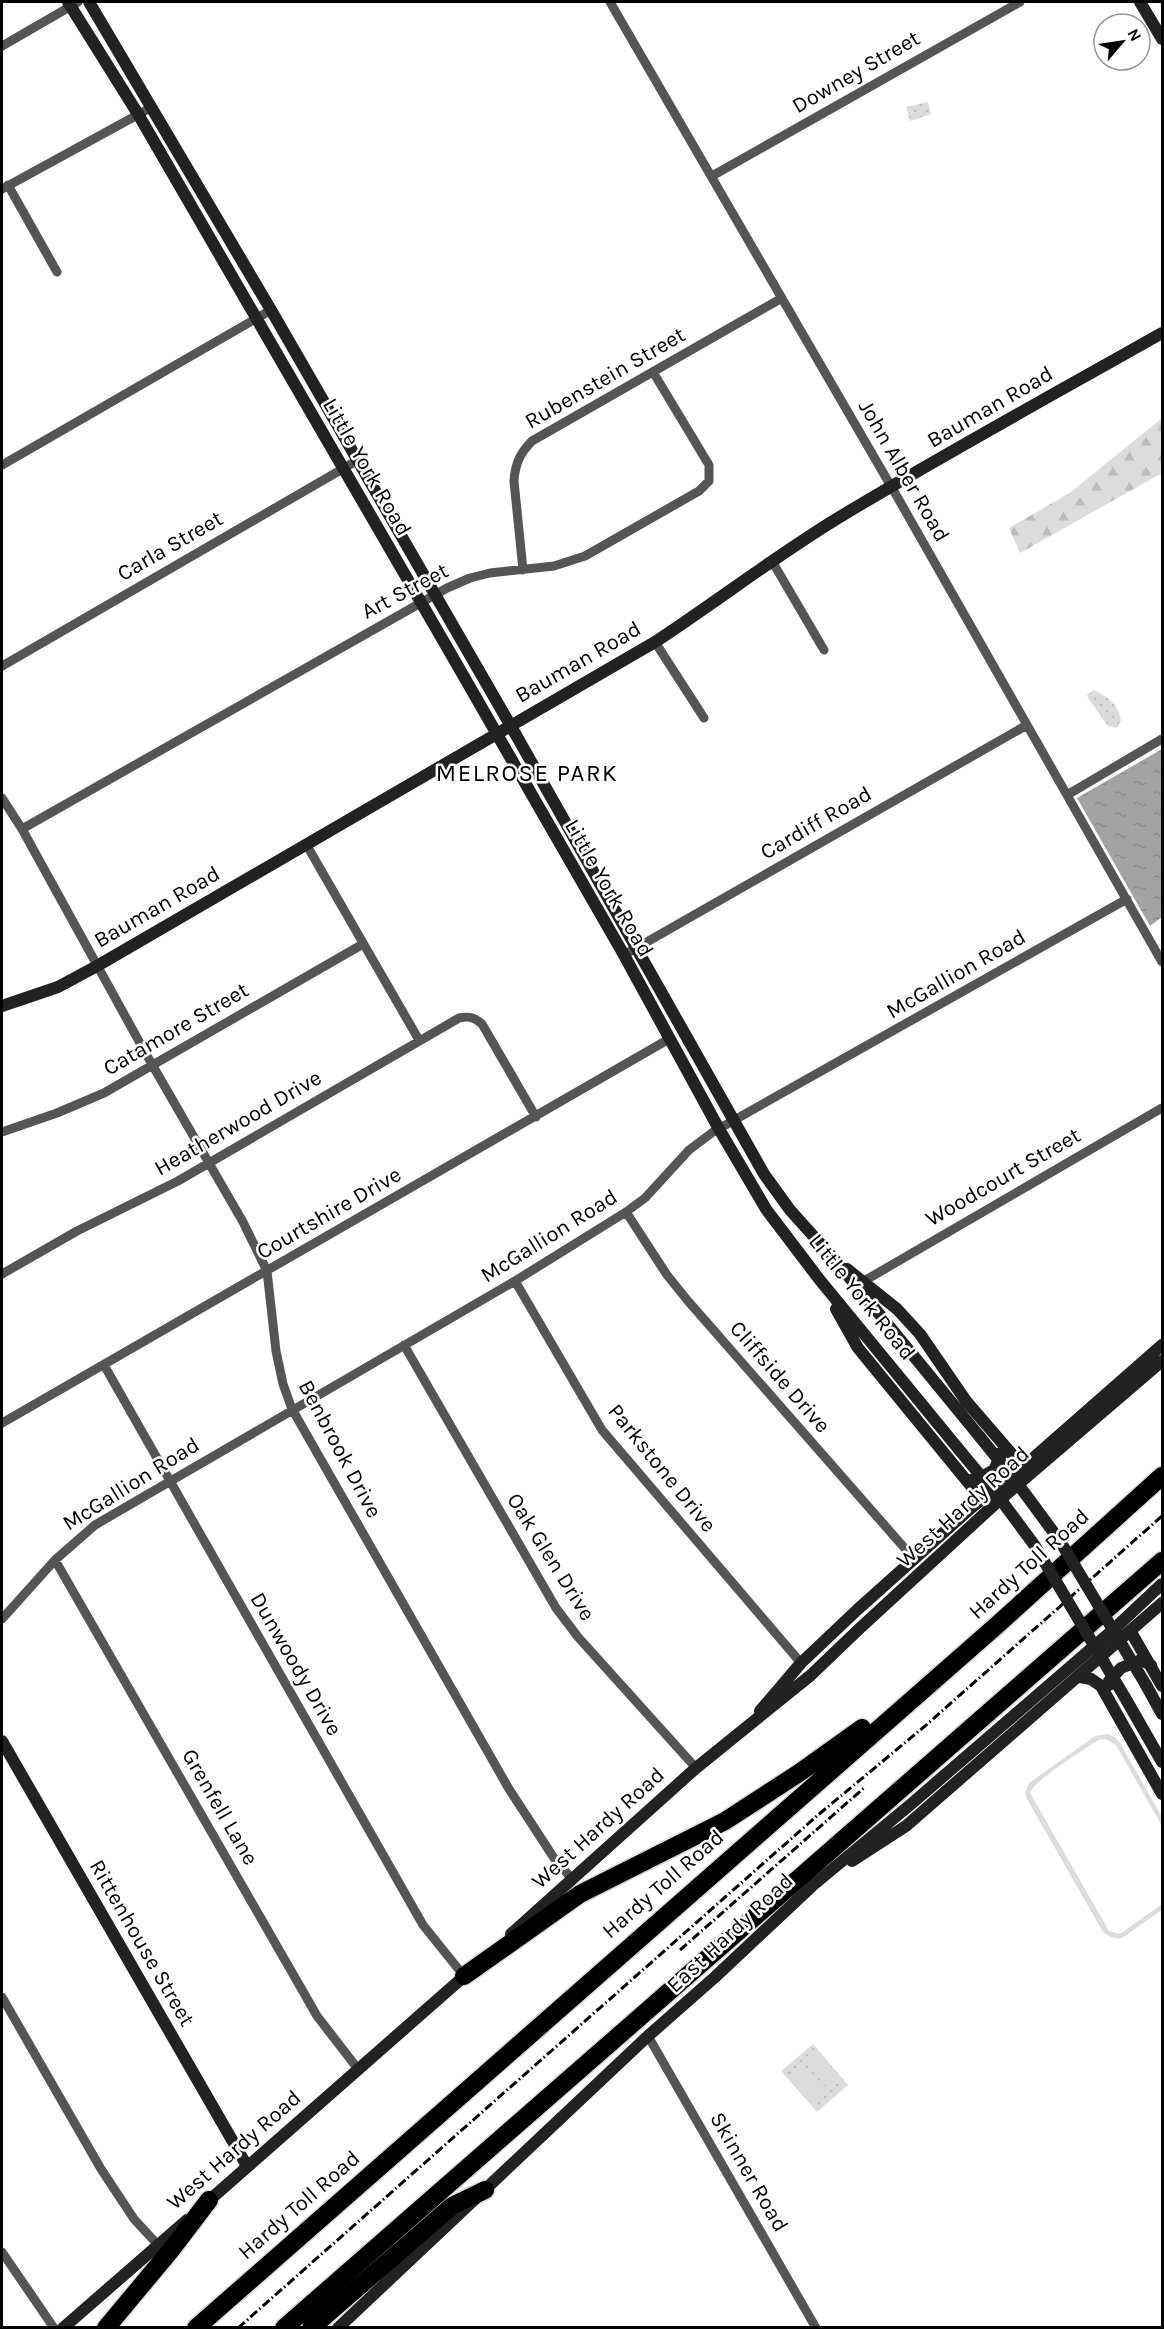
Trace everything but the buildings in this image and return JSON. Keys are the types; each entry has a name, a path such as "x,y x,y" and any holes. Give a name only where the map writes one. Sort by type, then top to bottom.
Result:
{"highway":[{"name":"Hardy Toll Road","path":"196,2328 1162,1476"},
{"path":"284,2328 1162,1561"},
{"path":"464,1976 580,1894 699,1835 748,1807 956,1660"},
{"path":"311,2328 452,2206 485,2190"},
{"path":"106,2328 209,2200"}],"main road":[{"name":"Little York Road","path":"89,2 358,460 764,1173 790,1210 835,1260 1018,1484 1060,1541 1114,1629 1162,1714"},
{"path":"1140,2 1162,39"},
{"name":"Little York Road","path":"72,3 624,955 719,1129 766,1209 819,1279 1001,1500 1035,1546 1162,1762"},
{"name":"Bauman Road","path":"2,1006 58,987 97,966 656,642 834,521 1162,333"},
{"path":"835,1260 897,1309 920,1334 930,1352 966,1401 1023,1467"},
{"path":"819,1279 858,1348 963,1476 974,1494 971,1508"},
{"path":"743,1730 801,1663 857,1610 971,1508 1023,1467 1162,1345"},
{"name":"West Hardy Road","path":"63,2328 464,1976 696,1768 811,1675 1018,1484 1162,1361"},
{"path":"963,1476 976,1480 994,1470 1001,1455 996,1435"},
{"name":"East Hardy Road","path":"340,2327 648,2036 812,1886 1094,1647 1162,1584"},
{"path":"812,1886 906,1826 1080,1677 1162,1603"},
{"path":"1131,1632 1162,1686"},
{"path":"1108,1698 1109,1681 1121,1668 1140,1660 1151,1665"},
{"path":"1080,1677 1091,1679 1101,1686 1162,1794"},
{"name":"Rittenhouse Street","path":"2,1741 247,2166"}],"street":[{"name":"John Alber Road","path":"610,2 1162,962"},
{"name":"Downey Street","path":"712,176 1020,2"},
{"path":"2,46 72,3"},
{"path":"57,272 5,187 152,106"},
{"name":"Rubenstein Street","path":"523,570 514,481 519,458 532,441 782,298"},
{"path":"2,465 271,310"},
{"name":"Art Street","path":"22,829 435,595 470,578 490,573 554,566 585,556 699,491 709,481 709,465 653,372"},
{"name":"Carla Street","path":"2,666 358,460"},
{"path":"772,561 824,650"},
{"path":"656,642 705,718"},
{"name":"Cardiff Road","path":"624,955 1027,725"},
{"path":"1067,795 1162,739"},
{"name":"Benbrook Drive","path":"2,798 22,829 243,1222 267,1270 276,1351 283,1384 292,1409 509,1789 554,1858 572,1879"},
{"path":"306,844 419,1040"},
{"name":"McGallion Road","path":"2,1619 18,1604 55,1560 95,1524 515,1281 626,1212 645,1198 689,1150 719,1129 1127,899"},
{"name":"Catamore Street","path":"2,1132 83,1102 154,1065 363,944"},
{"name":"Heatherwood Drive","path":"2,1274 77,1231 146,1198 459,1018 468,1016 476,1018 487,1032 536,1117"},
{"name":"Courtshire Drive","path":"5,1421 669,1039"},
{"name":"Woodcourt Street","path":"864,1281 1162,1108"},
{"name":"Cliffside Drive","path":"626,1212 667,1275 688,1301 915,1560"},
{"name":"Parkstone Drive","path":"515,1281 602,1430 801,1663"},
{"name":"Oak Glen Drive","path":"404,1345 556,1608 578,1637 696,1768"},
{"name":"Dunwoody Drive","path":"104,1365 168,1481 423,1925 464,1976"},
{"name":"Grenfell Lane","path":"55,1560 306,1997 342,2051 358,2069"},
{"path":"2,1997 101,2169 130,2214 158,2245"},
{"name":"Skinner Road","path":"648,2036 816,2328"},
{"path":"2,2252 54,2328"}],"green space":[{"path":"928,102 931,114 910,121 906,107"},
{"path":"1162,418 1162,473 1020,553 1009,528 1071,492"},
{"path":"1094,690 1115,705 1121,720 1117,728 1108,726 1088,698 1087,695"},
{"path":"1107,1734 1115,1737 1120,1743 1162,1817 1162,1826 1116,1745 1106,1739 1098,1740 1060,1765 1040,1781 1030,1793 1109,1931 1120,1934 1162,1904 1162,1910 1122,1938 1112,1937 1103,1932 1025,1793 1029,1783 1095,1736"},
{"path":"813,2044 848,2085 817,2112 781,2071"},
{"path":"818,2052 842,2079 829,2090 805,2063"},
{"path":"801,2066 825,2094 813,2105 789,2077"}],"water":[{"path":"1162,749 1162,917 1150,926 1077,798"}],"railway":[{"path":"238,2328 818,1815 925,1726 1162,1516"},
{"path":"680,1950 865,1787"}],"district":[{"name":"MELROSE PARK","path":"527,773"}]}
